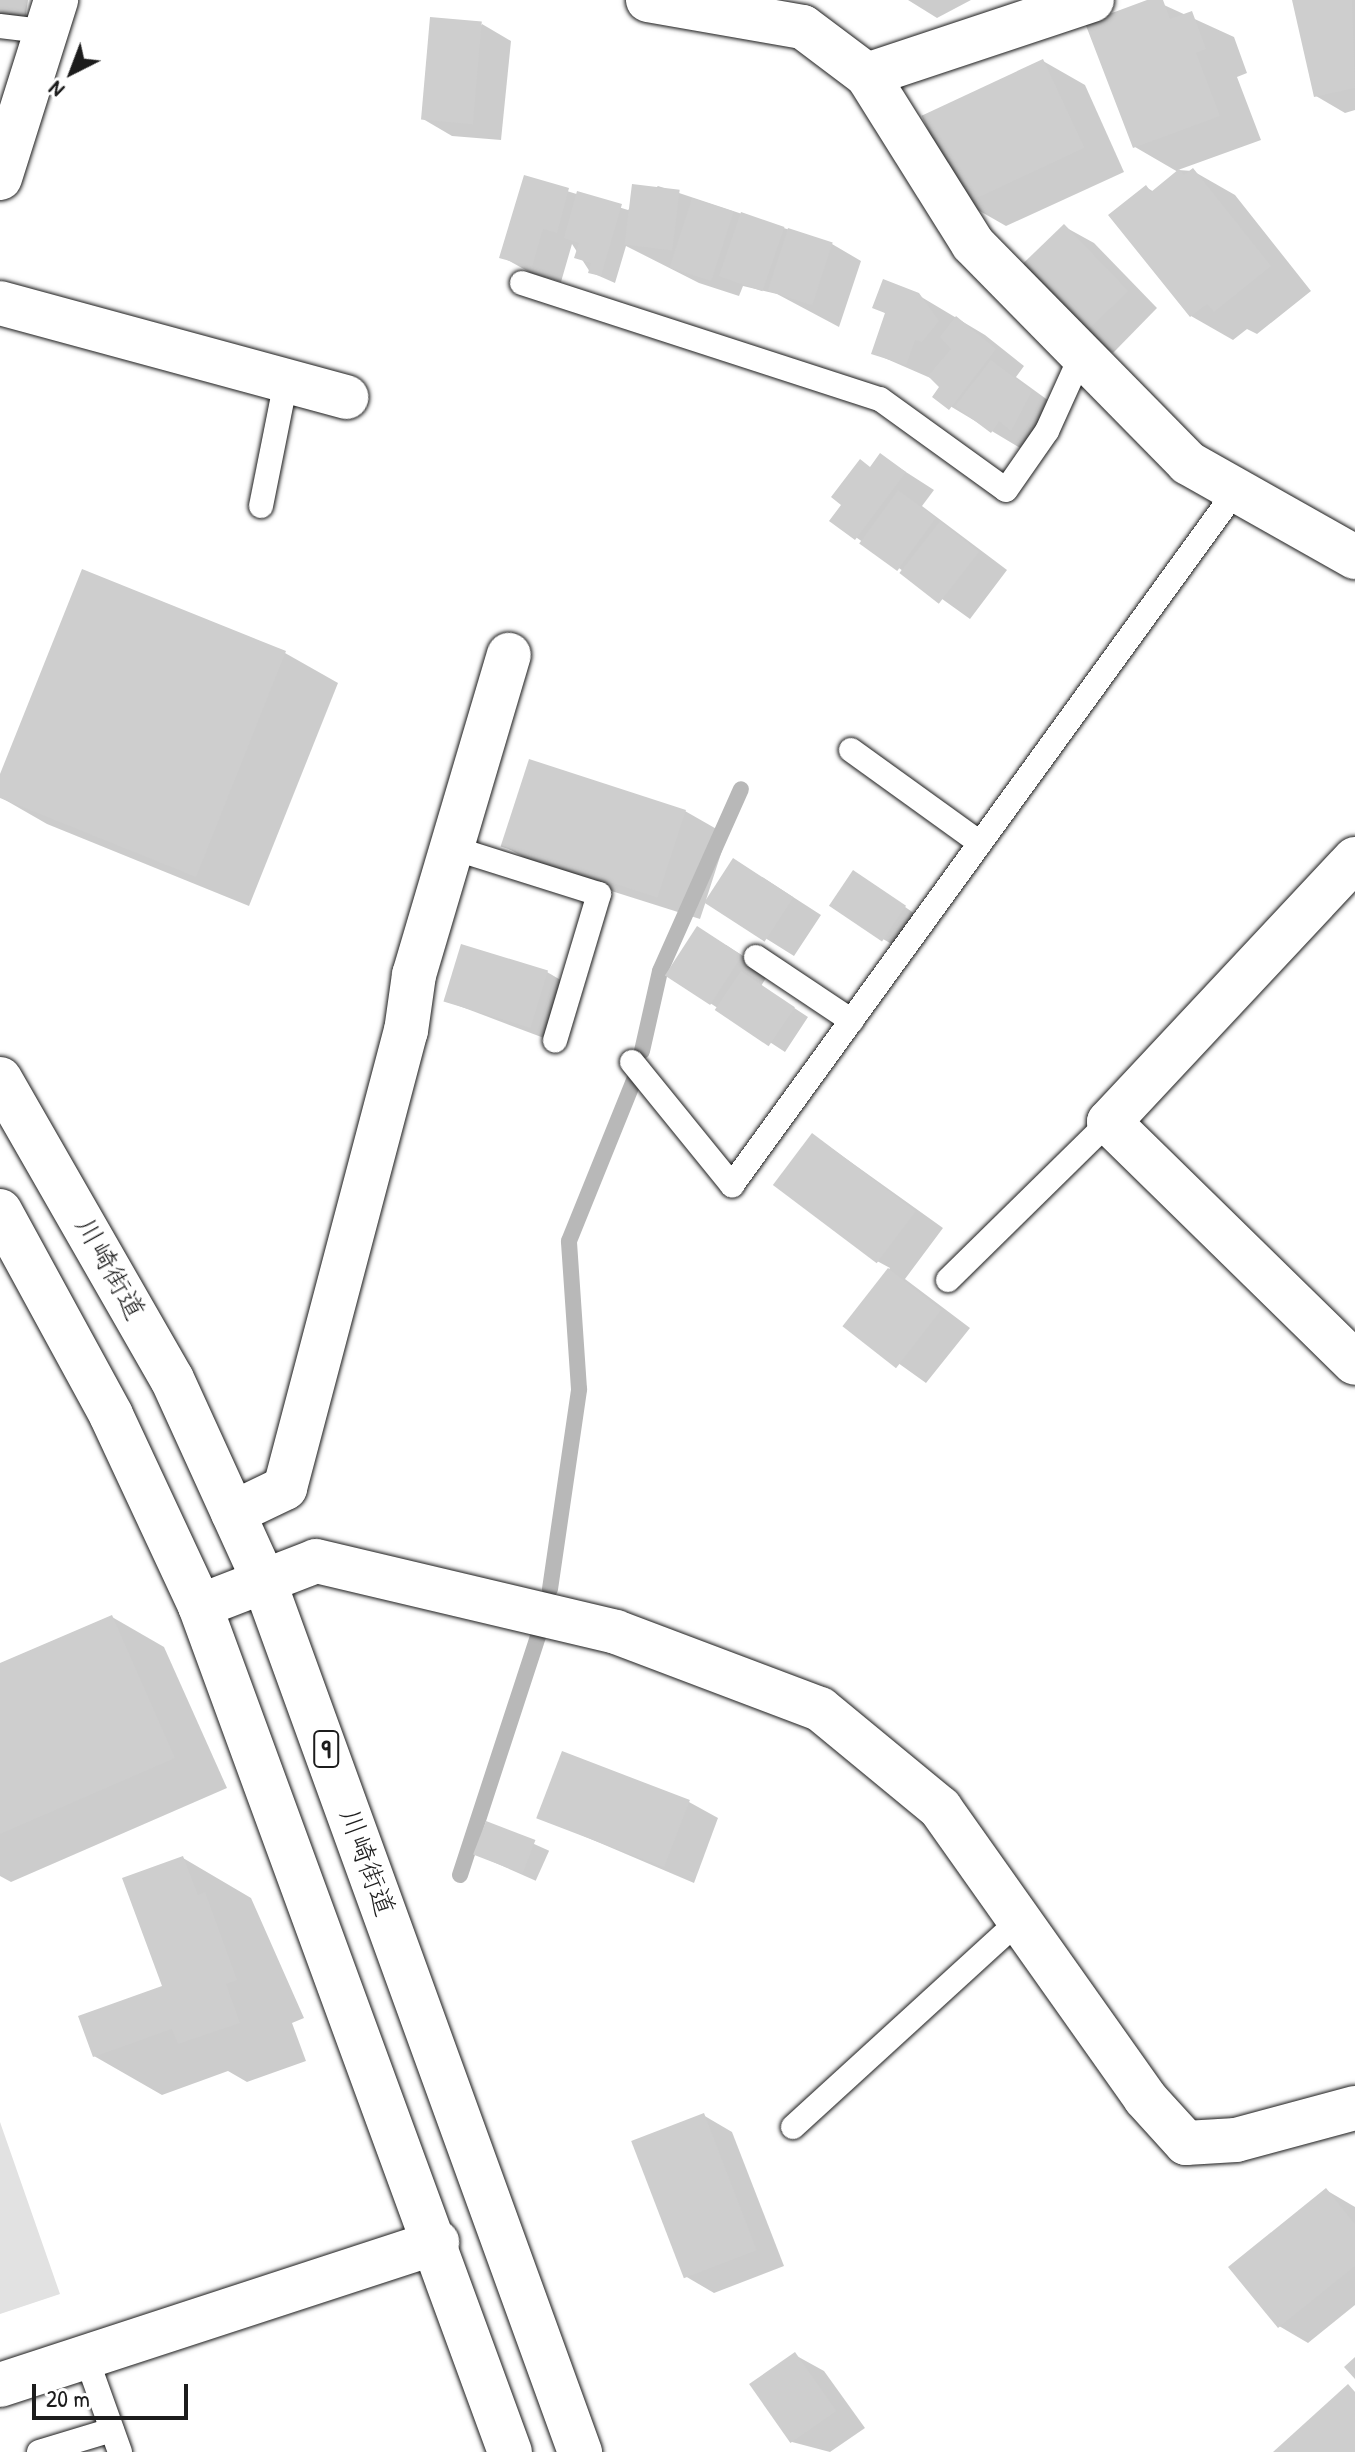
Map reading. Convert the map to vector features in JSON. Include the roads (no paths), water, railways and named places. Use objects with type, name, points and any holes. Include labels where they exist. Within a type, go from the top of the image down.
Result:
[{"type":"street","points":[[648,0],[803,27],[867,75],[973,244],[1188,463],[1355,557]]},
{"type":"street","points":[[867,75],[1092,0]]},
{"type":"street","points":[[0,178],[33,19]]},
{"type":"street","points":[[0,303],[346,397]]},
{"type":"street","points":[[233,1513],[285,1488],[453,848],[509,655]]},
{"type":"street","points":[[1355,859],[1109,1122],[1355,1363]]},
{"type":"street","name":"川崎街道","points":[[0,1079],[172,1379],[264,1581],[580,2452]]},
{"type":"street","points":[[0,1211],[104,1401],[200,1606],[437,2242],[510,2452]]},
{"type":"street","points":[[200,1606],[316,1561],[534,1608],[820,1709],[940,1808],[1145,2098],[1186,2143],[1236,2140],[1355,2108]]},
{"type":"street","points":[[0,2385],[437,2242]]},
{"type":"lane","points":[[522,283],[880,399],[1006,490],[1047,431],[1081,356]]},
{"type":"lane","points":[[261,506],[286,381]]},
{"type":"lane","points":[[632,1062],[732,1185],[1235,492]]},
{"type":"lane","points":[[851,750],[980,843]]},
{"type":"lane","points":[[453,848],[599,894],[555,1041]]},
{"type":"lane","points":[[756,957],[852,1021]]},
{"type":"lane","points":[[948,1280],[1109,1122]]},
{"type":"lane","points":[[793,2127],[1020,1920]]},
{"type":"lane","points":[[39,2452],[116,2441],[86,2357]]},
{"type":"waterway","points":[[642,1051],[660,971],[741,789]]},
{"type":"waterway","points":[[550,1589],[579,1389],[569,1241],[634,1080]]},
{"type":"waterway","points":[[460,1875],[541,1627]]}]
